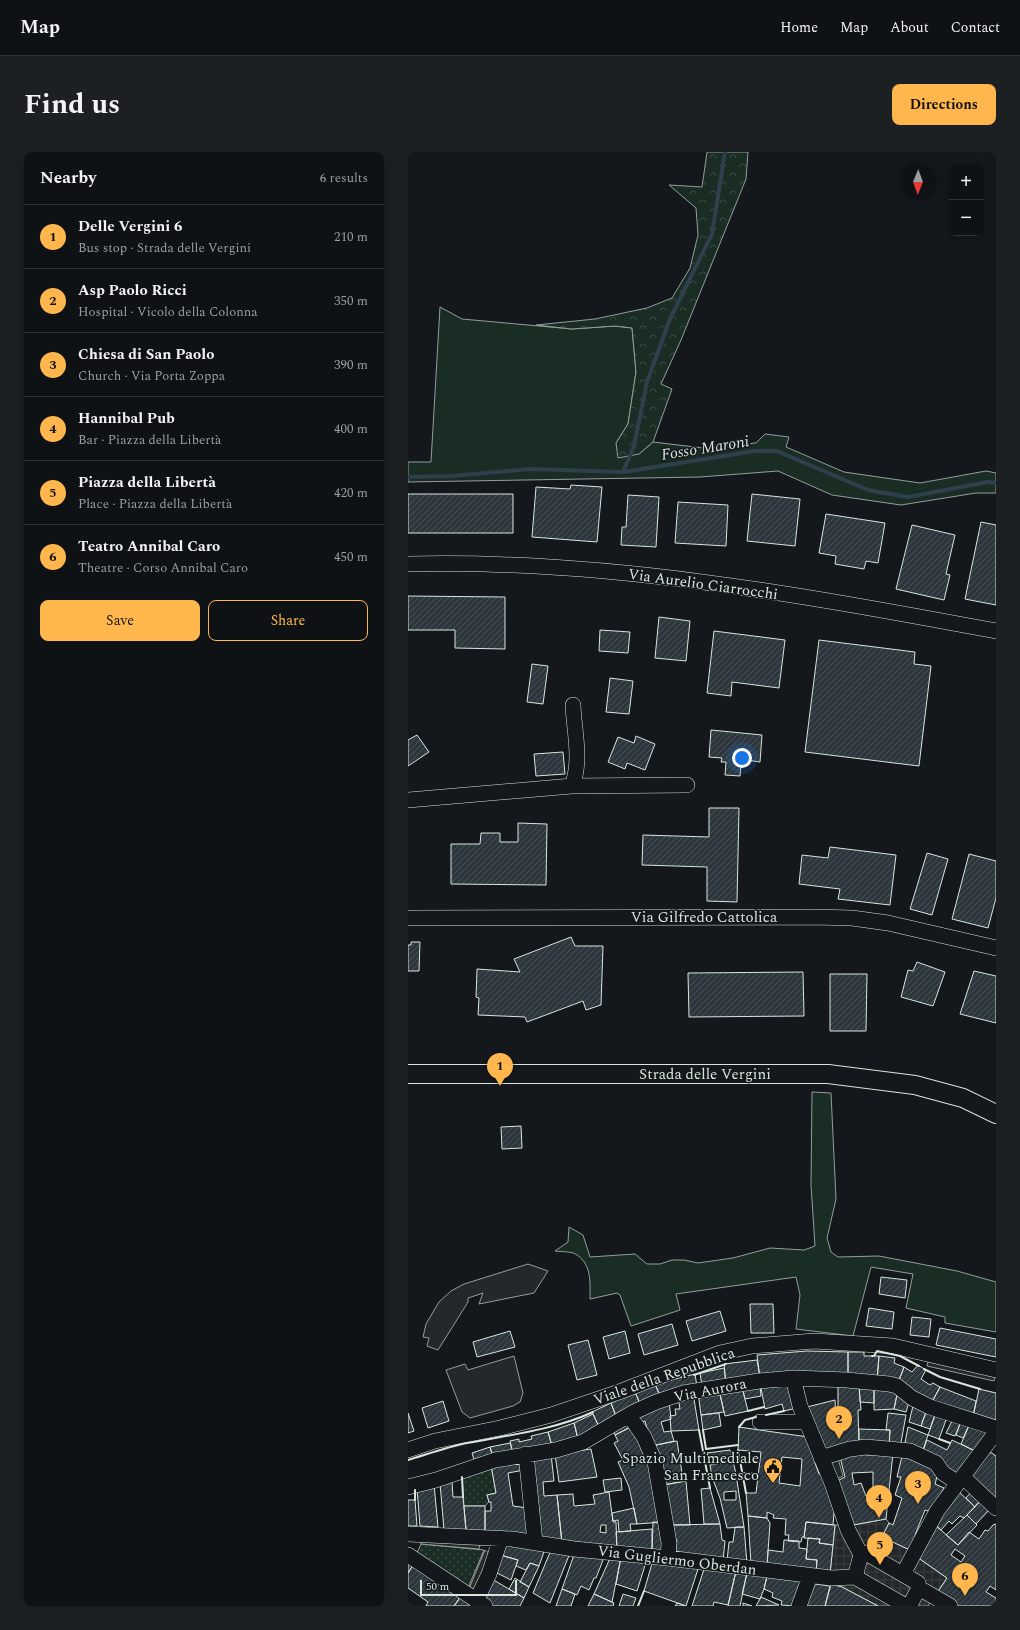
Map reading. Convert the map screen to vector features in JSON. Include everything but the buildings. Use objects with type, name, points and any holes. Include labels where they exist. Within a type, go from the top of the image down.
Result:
[{"type":"main road","name":"Strada delle Vergini","points":[[408,1074],[828,1074],[915,1085],[963,1098],[996,1114]]},
{"type":"street","name":"Via Aurelio Ciarrocchi","points":[[408,564],[523,565],[597,570],[696,581],[871,608],[996,631]]},
{"type":"street","points":[[572,786],[576,778],[577,756],[573,704]]},
{"type":"street","points":[[408,800],[572,786],[687,785]]},
{"type":"street","name":"Via Gilfredo Cattolica","points":[[408,918],[815,916],[852,918],[888,923],[996,948]]},
{"type":"street","name":"Viale della Repubblica","points":[[408,1450],[435,1441],[500,1428],[551,1415],[619,1392],[720,1353],[752,1346],[814,1341],[893,1346],[996,1370]]},
{"type":"street","points":[[793,1378],[800,1406],[806,1422],[832,1483],[848,1530],[861,1555],[854,1577],[895,1603],[904,1605],[911,1603],[919,1588]]},
{"type":"street","name":"Via Aurora","points":[[408,1487],[436,1480],[495,1460],[556,1450],[583,1442],[629,1415],[656,1402],[695,1390],[793,1378],[847,1380],[889,1384],[897,1386],[912,1398],[930,1407],[996,1428]]},
{"type":"street","points":[[629,1415],[644,1437],[655,1462],[669,1543],[668,1558]]},
{"type":"street","points":[[760,1422],[806,1422]]},
{"type":"street","points":[[903,1574],[937,1511],[960,1480],[991,1449],[996,1432]]},
{"type":"street","points":[[821,1458],[850,1449],[866,1447],[910,1451],[936,1463],[943,1473],[960,1480],[996,1508]]},
{"type":"street","points":[[526,1454],[536,1542]]},
{"type":"street","name":"Via Gugliermo Oberdan","points":[[408,1534],[501,1538],[536,1542],[574,1549],[668,1558],[810,1576],[831,1578],[854,1577]]},
{"type":"street","points":[[408,1555],[480,1604],[501,1538]]},
{"type":"street","points":[[861,1555],[866,1553],[903,1574],[918,1583],[919,1588],[950,1606]]},
{"type":"street","points":[[799,1606],[810,1576]]},
{"type":"green space","points":[[707,152],[748,152],[746,179],[681,340],[661,384],[672,389],[653,442],[639,454],[618,458],[616,443],[628,424],[636,372],[632,328],[615,326],[572,329],[536,325],[595,319],[647,308],[672,298],[690,268],[698,235],[696,208],[669,185],[702,187]]},
{"type":"green space","points":[[440,307],[462,319],[572,329],[615,326],[632,328],[636,372],[628,424],[616,443],[639,454],[653,442],[703,448],[756,443],[765,434],[789,437],[786,447],[844,472],[920,483],[986,471],[996,473],[996,493],[976,493],[901,505],[832,495],[778,471],[700,477],[408,482],[408,462],[431,462]]},
{"type":"green space","points":[[812,1092],[831,1093],[836,1199],[827,1238],[831,1252],[838,1257],[879,1256],[957,1271],[996,1282],[996,1332],[945,1323],[945,1317],[906,1308],[913,1274],[871,1267],[853,1336],[796,1329],[800,1295],[796,1277],[676,1294],[680,1310],[631,1326],[620,1295],[617,1293],[590,1299],[588,1269],[582,1259],[569,1252],[555,1251],[568,1242],[569,1227],[583,1235],[590,1257],[635,1254],[647,1264],[660,1264],[672,1260],[684,1260],[698,1263],[733,1258],[770,1248],[804,1250],[815,1246],[811,1185]]},
{"type":"green space","points":[[491,1465],[496,1493],[487,1495],[489,1502],[485,1506],[464,1506],[462,1475]]},
{"type":"green space","points":[[421,1544],[484,1550],[468,1588],[417,1553]]},
{"type":"shaded area","points":[[528,1264],[548,1271],[534,1293],[479,1304],[483,1293],[468,1298],[468,1302],[438,1350],[427,1346],[429,1338],[423,1337],[426,1324],[439,1302],[451,1291],[464,1284]]},
{"type":"shaded area","points":[[930,1354],[996,1374],[994,1381],[927,1366]]},
{"type":"shaded area","points":[[514,1356],[523,1393],[520,1402],[513,1406],[470,1418],[462,1412],[446,1370],[465,1364],[468,1370]]},
{"type":"shaded area","points":[[837,1455],[843,1476],[834,1480],[824,1459]]},
{"type":"shaded area","points":[[886,1519],[889,1523],[882,1537],[912,1551],[917,1557],[947,1578],[928,1606],[878,1606],[842,1587],[831,1584],[830,1574],[835,1525],[853,1525]]},
{"type":"shaded area","points":[[421,1540],[480,1545],[479,1549],[421,1544]]},
{"type":"shaded area","points":[[485,1550],[490,1554],[475,1591],[469,1589]]},
{"type":"waterway","points":[[623,472],[634,446],[647,382],[670,319],[712,234],[725,152]]},
{"type":"waterway","name":"Fosso Maroni","points":[[408,477],[452,476],[531,469],[623,472],[755,451],[777,451],[868,490],[908,497],[988,482],[996,483]]},
{"type":"wall","points":[[872,1356],[874,1356],[877,1351],[900,1356],[919,1366]]},
{"type":"wall","points":[[694,1375],[726,1364]]},
{"type":"wall","points":[[924,1369],[940,1377],[980,1389]]},
{"type":"wall","points":[[748,1411],[764,1407]]},
{"type":"wall","points":[[766,1415],[784,1411]]},
{"type":"wall","points":[[408,1460],[460,1445],[547,1428],[593,1412]]},
{"type":"wall","points":[[739,1427],[745,1420],[756,1417]]},
{"type":"wall","points":[[699,1430],[710,1488]]},
{"type":"wall","points":[[703,1430],[706,1449],[738,1445]]},
{"type":"wall","points":[[939,1439],[950,1443]]},
{"type":"wall","points":[[738,1450],[746,1493]]},
{"type":"wall","points":[[742,1473],[758,1474]]},
{"type":"wall","points":[[462,1477],[463,1497]]},
{"type":"wall","points":[[415,1490],[415,1500]]},
{"type":"wall","points":[[638,1606],[644,1591]]},
{"type":"place","name":"Delle Vergini 6","points":[[500,1086]]},
{"type":"place","name":"Asp Paolo Ricci","points":[[839,1439]]},
{"type":"place","name":"Spazio Multimediale San Francesco","points":[[773,1484]]},
{"type":"place","name":"Chiesa di San Paolo","points":[[918,1504]]},
{"type":"place","name":"Hannibal Pub","points":[[879,1518]]},
{"type":"place","name":"Piazza della Libertà","points":[[880,1565]]},
{"type":"place","name":"Teatro Annibal Caro","points":[[965,1596]]}]
